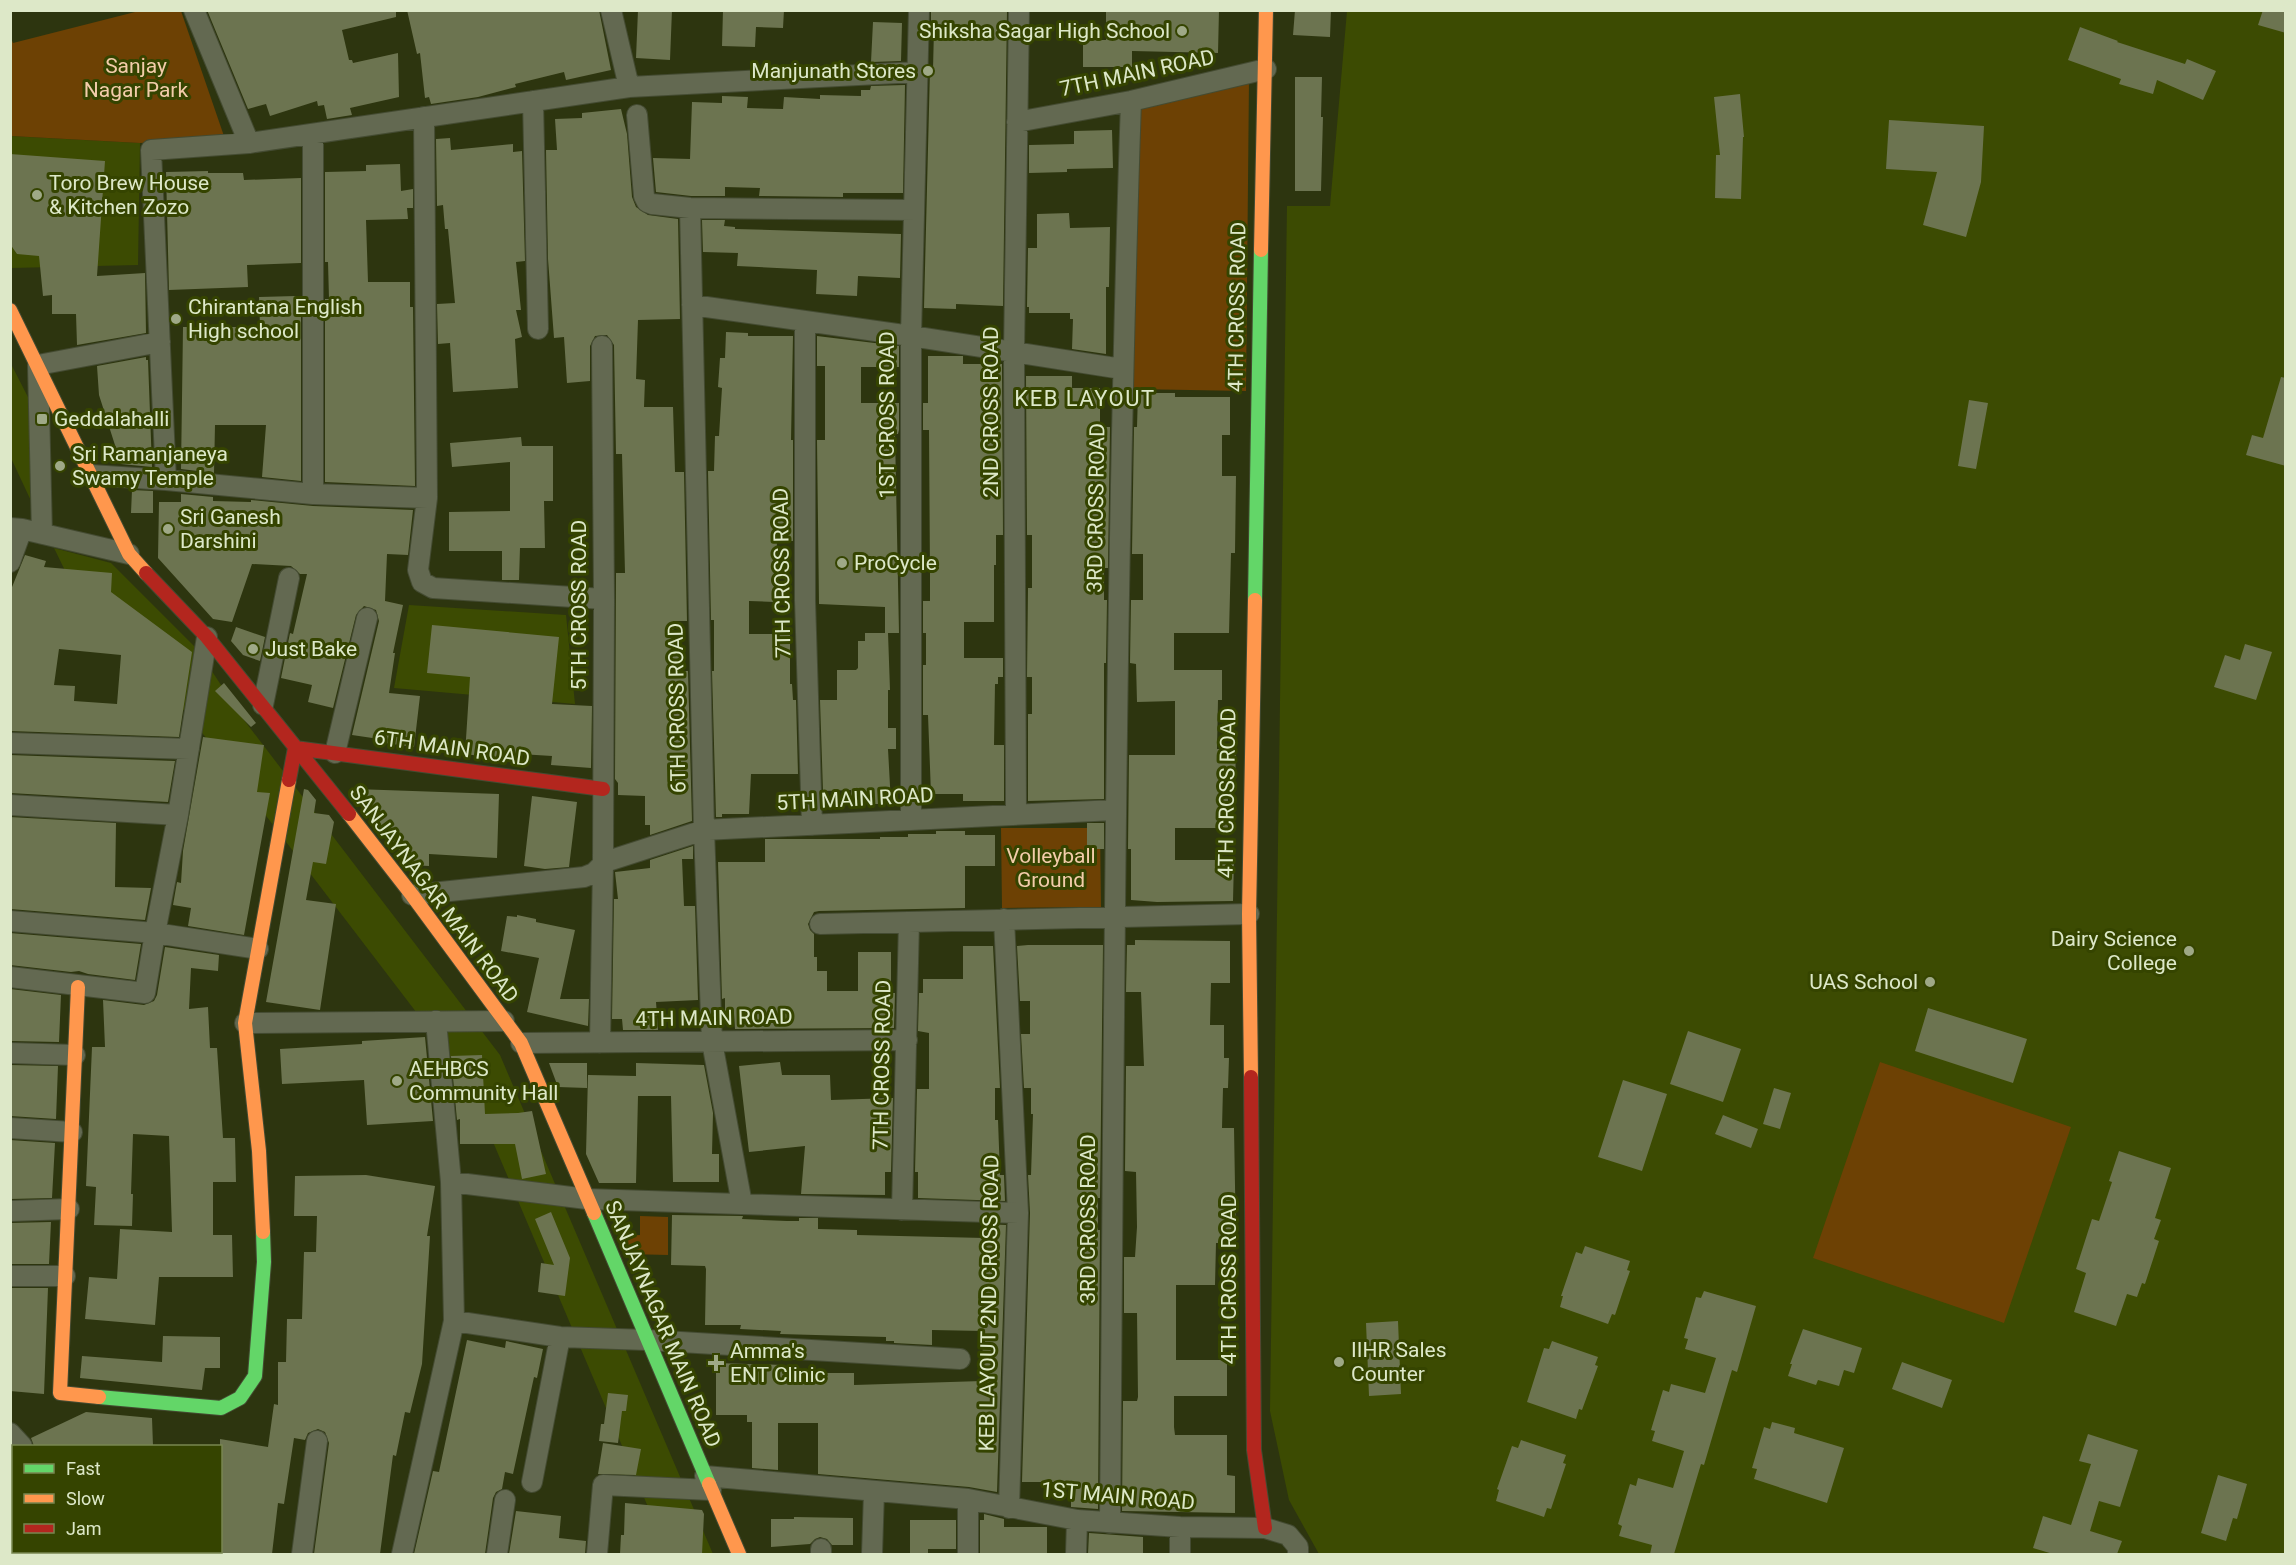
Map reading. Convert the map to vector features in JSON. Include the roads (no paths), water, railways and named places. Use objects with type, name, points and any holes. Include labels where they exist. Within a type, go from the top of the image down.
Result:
[{"type":"street","points":[[194,10],[249,143]]},
{"type":"street","points":[[611,10],[629,87]]},
{"type":"street","name":"1ST CROSS ROAD","points":[[911,820],[911,336],[919,10]]},
{"type":"street","name":"2ND CROSS ROAD","points":[[1016,814],[1014,353],[1019,10]]},
{"type":"street","name":"4TH CROSS ROAD","points":[[1265,1528],[1254,1450],[1249,914],[1266,10]]},
{"type":"street","name":"7TH MAIN ROAD","points":[[1017,122],[1131,101],[1266,69]]},
{"type":"street","points":[[166,480],[151,150],[249,143],[629,87],[918,72]]},
{"type":"street","points":[[533,101],[538,329]]},
{"type":"street","name":"3RD CROSS ROAD","points":[[1110,1522],[1115,810],[1122,369],[1131,101]]},
{"type":"street","points":[[637,115],[646,202],[690,208],[914,210]]},
{"type":"street","points":[[424,117],[428,498],[418,570],[422,582],[433,588],[604,599]]},
{"type":"street","points":[[313,134],[313,494]]},
{"type":"street","name":"6TH CROSS ROAD","points":[[690,208],[704,830],[712,1042],[742,1204]]},
{"type":"street","points":[[692,305],[1122,369]]},
{"type":"street","name":"SANJAYNAGAR MAIN ROAD","points":[[10,310],[129,554],[207,637],[263,705],[412,895],[521,1043],[739,1554]]},
{"type":"street","name":"7TH CROSS ROAD","points":[[805,321],[805,600],[812,825]]},
{"type":"street","points":[[42,534],[38,366],[160,342]]},
{"type":"street","name":"5TH CROSS ROAD","points":[[600,1043],[598,868],[603,789],[604,599],[602,346]]},
{"type":"street","points":[[91,475],[313,494],[428,498]]},
{"type":"street","points":[[10,562],[16,529],[129,554]]},
{"type":"street","points":[[263,705],[289,578]]},
{"type":"street","points":[[334,753],[367,618]]},
{"type":"street","points":[[10,977],[78,987],[145,993],[178,815],[207,637]]},
{"type":"street","points":[[10,743],[189,749]]},
{"type":"street","points":[[78,987],[60,1393],[221,1408],[240,1398],[255,1376],[264,1262],[259,1151],[245,1023],[295,748]]},
{"type":"street","name":"6TH MAIN ROAD","points":[[295,748],[603,789]]},
{"type":"street","points":[[10,806],[178,815]]},
{"type":"street","name":"5TH MAIN ROAD","points":[[412,895],[584,877],[598,868],[704,830],[1115,810]]},
{"type":"street","points":[[820,924],[1249,914]]},
{"type":"street","name":"KEB LAYOUT 2ND CROSS ROAD","points":[[1004,919],[1018,1213],[1009,1508]]},
{"type":"street","points":[[10,921],[155,933],[258,949]]},
{"type":"street","name":"7TH CROSS ROAD","points":[[902,1210],[909,922]]},
{"type":"street","points":[[402,1554],[454,1322],[451,1182],[436,1021]]},
{"type":"street","points":[[245,1023],[504,1021]]},
{"type":"street","name":"4TH MAIN ROAD","points":[[521,1043],[907,1040]]},
{"type":"street","points":[[10,1053],[75,1055]]},
{"type":"street","points":[[10,1128],[72,1132]]},
{"type":"street","points":[[451,1182],[587,1199],[1018,1213]]},
{"type":"street","points":[[10,1211],[69,1209]]},
{"type":"street","points":[[10,1276],[65,1276]]},
{"type":"street","points":[[454,1322],[560,1337],[960,1359]]},
{"type":"street","points":[[532,1482],[560,1337]]},
{"type":"street","points":[[10,1432],[21,1445]]},
{"type":"street","points":[[302,1554],[317,1441]]},
{"type":"street","name":"1ST MAIN ROAD","points":[[597,1554],[603,1485],[708,1483],[968,1498],[1077,1521],[1180,1527],[1265,1528]]},
{"type":"street","points":[[872,1554],[874,1492]]},
{"type":"street","points":[[968,1498],[968,1554]]},
{"type":"street","points":[[497,1554],[505,1500]]},
{"type":"street","points":[[1076,1554],[1077,1521]]},
{"type":"street","points":[[1180,1527],[1180,1554]]},
{"type":"street","points":[[1265,1528],[1288,1535],[1298,1547],[1298,1554]]},
{"type":"place","name":"Shiksha Sagar High School","points":[[1182,31]]},
{"type":"place","name":"Manjunath Stores","points":[[928,71]]},
{"type":"place","name":"Toro Brew House & Kitchen Zozo","points":[[37,195]]},
{"type":"place","name":"Chirantana English High school","points":[[176,319]]},
{"type":"place","name":"Geddalahalli","points":[[42,419]]},
{"type":"place","name":"Sri Ramanjaneya Swamy Temple","points":[[60,466]]},
{"type":"place","name":"Sri Ganesh Darshini","points":[[168,529]]},
{"type":"place","name":"ProCycle","points":[[842,563]]},
{"type":"place","name":"Just Bake","points":[[253,649]]},
{"type":"place","name":"Dairy Science College","points":[[2189,951]]},
{"type":"place","name":"UAS School","points":[[1930,982]]},
{"type":"place","name":"AEHBCS Community Hall","points":[[397,1081]]},
{"type":"place","name":"IIHR Sales Counter","points":[[1339,1362]]},
{"type":"place","name":"Amma's ENT Clinic","points":[[716,1363]]},
{"type":"district","name":"KEB LAYOUT","points":[[1085,398]]},
{"type":"park label","name":"Sanjay Nagar Park","points":[[136,78]]},
{"type":"park label","name":"Volleyball Ground","points":[[1051,868]]}]
